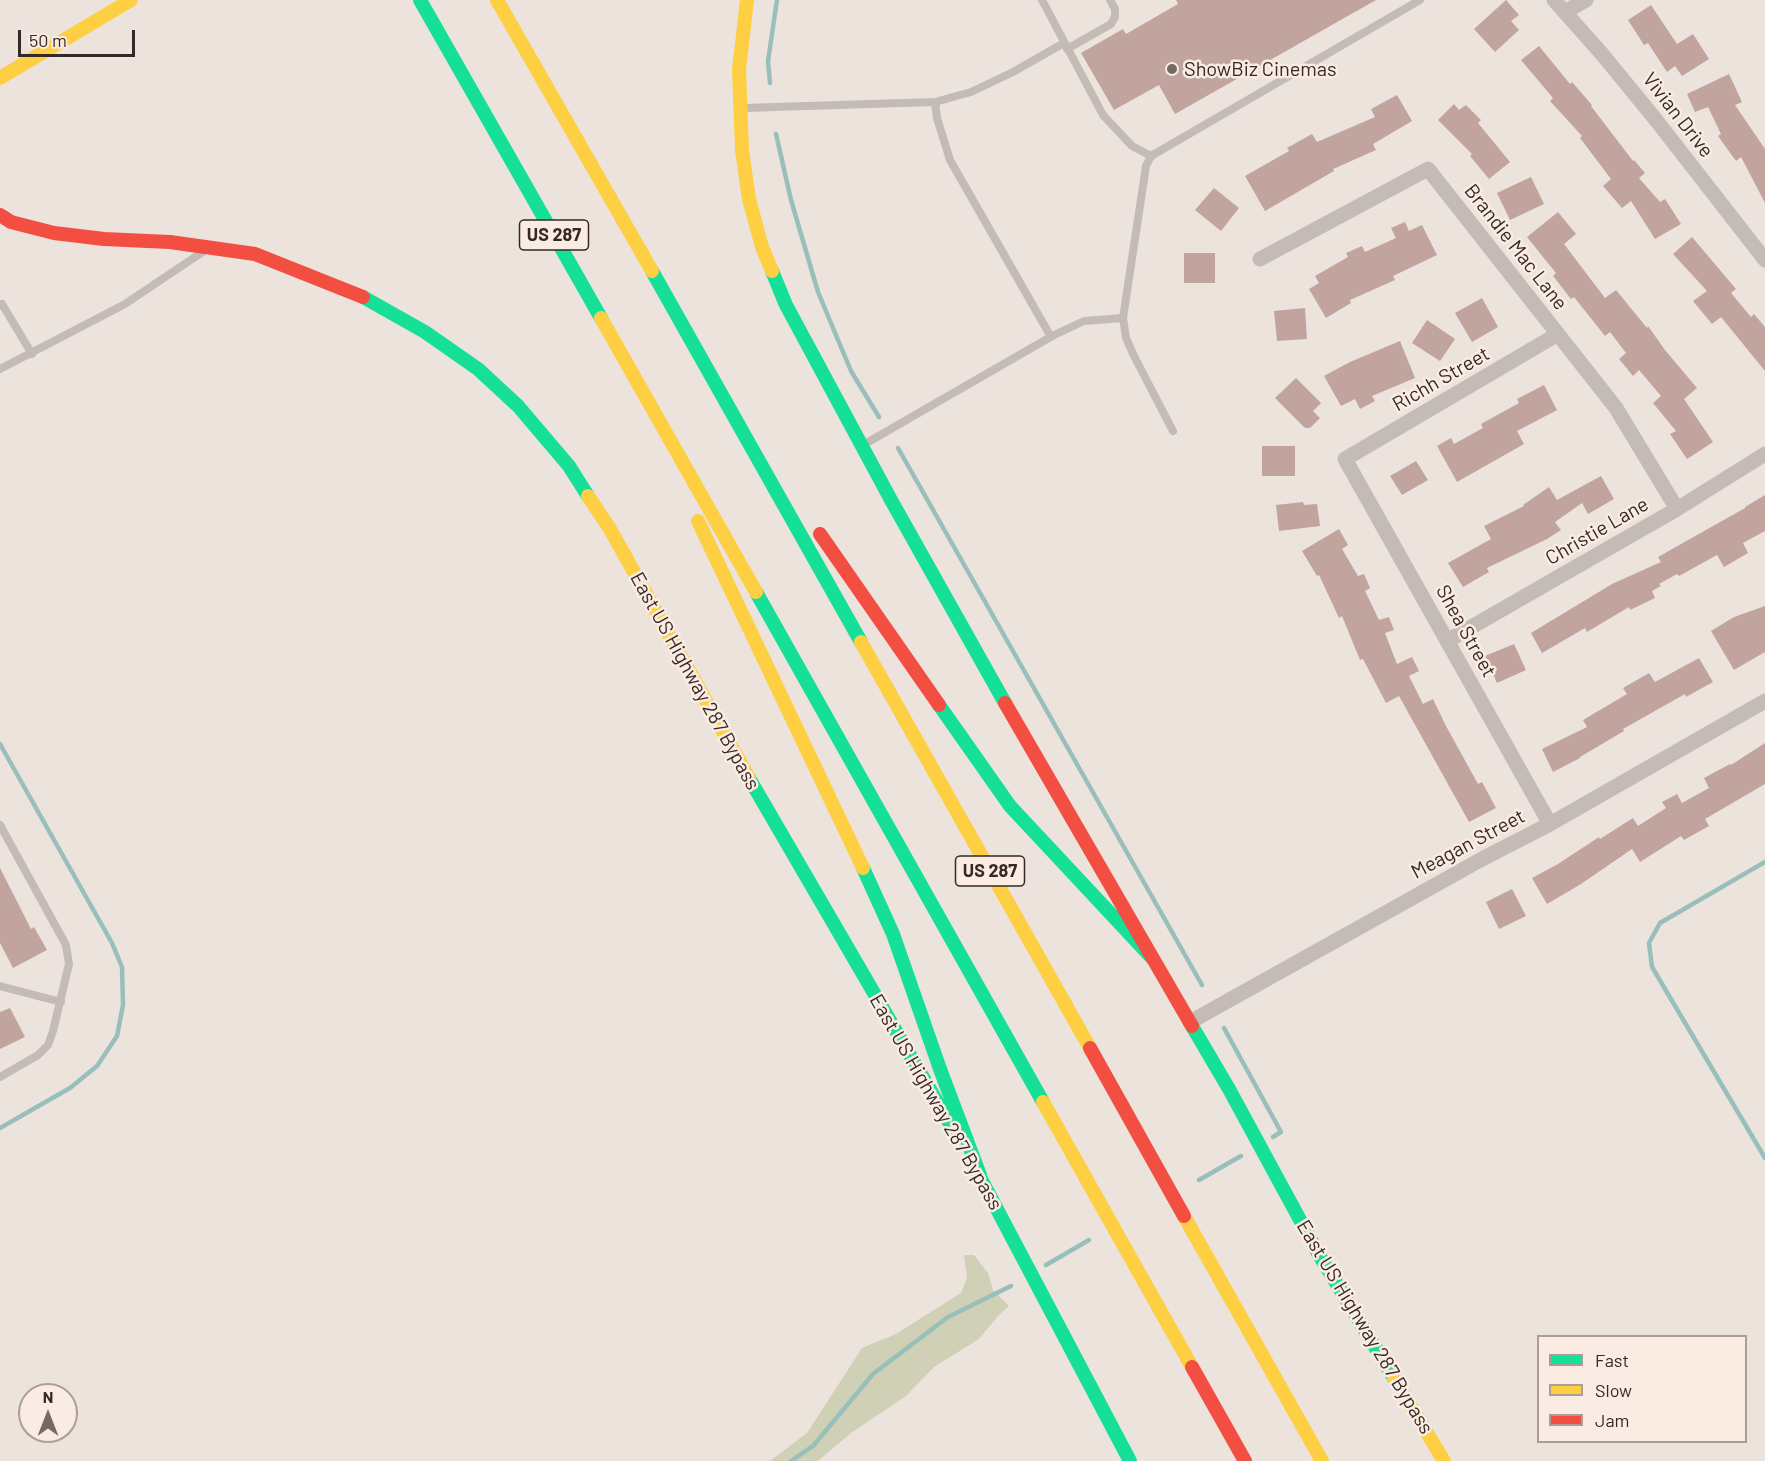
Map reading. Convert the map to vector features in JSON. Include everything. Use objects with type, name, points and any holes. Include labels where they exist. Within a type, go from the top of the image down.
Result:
[{"type":"main road","points":[[0,78],[131,0]]},
{"type":"main road","name":"US 287","points":[[420,0],[1245,1461]]},
{"type":"main road","name":"US 287","points":[[497,0],[747,437],[1322,1461]]},
{"type":"main road","name":"East US Highway 287 Bypass","points":[[747,0],[739,70],[739,108],[749,199],[762,247],[786,305],[1030,748],[1229,1089],[1318,1253],[1444,1461]]},
{"type":"main road","name":"East US Highway 287 Bypass","points":[[0,215],[11,222],[54,233],[211,247],[255,254],[365,298],[425,332],[478,369],[510,399],[569,466],[610,529],[775,824],[980,1175],[1130,1461]]},
{"type":"main road","points":[[657,280],[675,292],[683,303],[753,423]]},
{"type":"main road","points":[[687,470],[692,507],[705,538],[842,822],[893,934],[980,1175]]},
{"type":"main road","points":[[812,522],[1011,806],[1153,958]]},
{"type":"street","name":"Vivian Drive","points":[[1554,0],[1656,120],[1765,260]]},
{"type":"street","points":[[1565,12],[1586,0]]},
{"type":"street","name":"Brandie Mac Lane","points":[[1260,259],[1428,169],[1616,408],[1677,509]]},
{"type":"street","name":"Richh Street","points":[[1345,459],[1558,334]]},
{"type":"street","name":"Christie Lane","points":[[1447,641],[1677,509],[1765,454]]},
{"type":"street","name":"Shea Street","points":[[1345,459],[1550,824]]},
{"type":"street","name":"Meagan Street","points":[[1190,1022],[1482,859],[1550,824],[1765,701]]},
{"type":"lane","points":[[739,108],[935,102],[971,92],[1111,24],[1115,9],[1110,0]]},
{"type":"lane","points":[[1400,0],[1405,9]]},
{"type":"lane","points":[[1173,431],[1126,338],[1123,318],[1146,166],[1152,156],[1419,0]]},
{"type":"lane","points":[[1045,1],[1103,115],[1132,146],[1152,156]]},
{"type":"lane","points":[[935,102],[937,118],[950,160],[1051,337]]},
{"type":"lane","points":[[0,369],[125,304],[211,247]]},
{"type":"lane","points":[[0,305],[2,304],[32,354]]},
{"type":"lane","points":[[862,446],[1051,337],[1084,321],[1123,318]]},
{"type":"lane","points":[[0,825],[66,945],[69,964],[48,1045],[38,1055],[0,1077]]},
{"type":"lane","points":[[0,986],[61,1002]]},
{"type":"green space","points":[[964,1255],[974,1255],[988,1273],[993,1290],[1009,1306],[979,1339],[934,1367],[906,1396],[851,1433],[818,1461],[770,1461],[807,1433],[862,1348],[896,1334],[961,1293],[967,1278]]},
{"type":"building","name":"ShowBiz Cinemas","points":[[1176,0],[1376,0],[1175,114],[1159,85],[1114,110],[1081,53],[1123,29],[1126,34],[1178,4]]},
{"type":"building","points":[[1506,0],[1519,15],[1511,21],[1519,30],[1495,52],[1474,29]]},
{"type":"building","points":[[1651,5],[1677,44],[1693,34],[1709,59],[1682,76],[1675,66],[1667,72],[1648,43],[1644,45],[1628,20]]},
{"type":"building","points":[[1539,46],[1570,84],[1572,82],[1592,105],[1633,161],[1645,173],[1639,178],[1660,202],[1665,199],[1681,224],[1655,239],[1631,201],[1622,208],[1603,186],[1611,179],[1580,138],[1582,136],[1550,101],[1553,98],[1521,60]]},
{"type":"building","points":[[1729,74],[1742,102],[1735,105],[1765,149],[1765,203],[1741,157],[1736,161],[1718,136],[1721,134],[1708,107],[1695,112],[1687,94]]},
{"type":"building","points":[[1397,95],[1412,121],[1373,144],[1376,150],[1333,169],[1334,171],[1265,211],[1245,176],[1289,151],[1287,148],[1312,134],[1317,142],[1375,117],[1371,109]]},
{"type":"building","points":[[1454,104],[1459,110],[1466,105],[1481,120],[1478,123],[1510,162],[1489,179],[1470,156],[1472,154],[1438,120]]},
{"type":"building","points":[[1531,177],[1544,204],[1510,220],[1497,193]]},
{"type":"building","points":[[1214,188],[1239,208],[1221,231],[1195,210]]},
{"type":"building","points":[[1558,212],[1576,234],[1564,244],[1605,298],[1616,290],[1697,388],[1684,399],[1713,442],[1687,459],[1670,434],[1676,431],[1653,403],[1661,396],[1639,370],[1633,376],[1619,359],[1626,353],[1610,332],[1605,336],[1574,297],[1571,299],[1553,276],[1556,273],[1527,237]]},
{"type":"building","points":[[1405,222],[1409,231],[1422,225],[1437,255],[1393,276],[1395,280],[1350,300],[1351,303],[1326,318],[1309,289],[1319,283],[1315,276],[1348,257],[1346,253],[1362,246],[1365,252],[1396,238],[1391,228]]},
{"type":"building","points":[[1692,237],[1736,289],[1731,293],[1751,317],[1754,314],[1765,327],[1765,371],[1721,317],[1712,324],[1693,301],[1707,291],[1673,254]]},
{"type":"building","points":[[1184,253],[1215,253],[1215,283],[1184,283]]},
{"type":"building","points":[[1482,298],[1498,327],[1472,342],[1455,313]]},
{"type":"building","points":[[1305,308],[1307,339],[1277,341],[1274,311]]},
{"type":"building","points":[[1427,320],[1455,339],[1440,361],[1412,343]]},
{"type":"building","points":[[1400,341],[1415,378],[1372,396],[1375,401],[1360,409],[1355,399],[1341,406],[1324,376],[1350,362]]},
{"type":"building","points":[[1296,378],[1321,403],[1313,411],[1320,418],[1310,428],[1305,428],[1275,398]]},
{"type":"building","points":[[1544,385],[1557,410],[1517,431],[1524,444],[1457,482],[1437,446],[1451,438],[1454,444],[1483,428],[1481,424],[1519,403],[1517,399]]},
{"type":"building","points":[[1262,446],[1295,446],[1295,476],[1262,476]]},
{"type":"building","points":[[1416,461],[1428,480],[1402,495],[1390,476]]},
{"type":"building","points":[[1601,476],[1614,499],[1588,514],[1582,503],[1555,522],[1561,530],[1487,568],[1489,572],[1463,587],[1448,563],[1491,539],[1484,526],[1524,506],[1549,487],[1557,500]]},
{"type":"building","points":[[1765,495],[1765,531],[1743,543],[1748,553],[1724,567],[1717,555],[1679,576],[1677,574],[1659,584],[1661,586],[1652,591],[1655,598],[1630,610],[1629,607],[1587,632],[1585,628],[1542,653],[1531,633],[1612,584],[1661,562],[1658,557]]},
{"type":"building","points":[[1303,502],[1304,505],[1317,504],[1320,526],[1279,531],[1276,505]]},
{"type":"building","points":[[1339,529],[1348,545],[1342,549],[1358,576],[1364,574],[1370,588],[1365,591],[1379,620],[1389,617],[1394,630],[1385,633],[1397,664],[1412,657],[1419,671],[1409,676],[1423,704],[1433,699],[1478,784],[1482,782],[1496,808],[1469,822],[1399,696],[1386,703],[1363,659],[1360,660],[1342,616],[1339,618],[1319,575],[1317,576],[1302,551]]},
{"type":"building","points":[[1765,606],[1765,652],[1734,670],[1711,631],[1734,617]]},
{"type":"building","points":[[1514,644],[1526,670],[1497,683],[1485,656]]},
{"type":"building","points":[[1699,658],[1713,682],[1686,697],[1685,694],[1553,772],[1542,749],[1587,727],[1583,720],[1627,694],[1623,688],[1649,673],[1655,682]]},
{"type":"building","points":[[1765,743],[1765,784],[1705,819],[1709,826],[1684,840],[1681,836],[1640,862],[1632,849],[1547,904],[1532,878],[1633,818],[1638,826],[1666,808],[1662,802],[1677,794],[1682,803],[1709,788],[1704,778],[1731,765]]},
{"type":"building","points":[[0,868],[31,929],[34,927],[47,950],[13,968],[0,943]]},
{"type":"building","points":[[1512,889],[1526,916],[1499,929],[1486,902]]},
{"type":"building","points":[[10,1008],[25,1037],[0,1049],[0,1012]]},
{"type":"waterway","points":[[770,83],[768,61],[777,0]]},
{"type":"waterway","points":[[776,134],[791,200],[818,292],[851,371],[879,417]]},
{"type":"waterway","points":[[898,448],[1202,985]]},
{"type":"waterway","points":[[0,744],[112,943],[122,967],[123,1005],[117,1036],[97,1066],[70,1088],[0,1128]]},
{"type":"waterway","points":[[1765,862],[1660,923],[1649,943],[1652,967],[1765,1158]]},
{"type":"waterway","points":[[1224,1028],[1281,1132],[1273,1137]]},
{"type":"waterway","points":[[1199,1180],[1241,1156]]},
{"type":"waterway","points":[[1046,1265],[1089,1240]]},
{"type":"waterway","points":[[791,1461],[813,1446],[873,1374],[948,1317],[1011,1286]]},
{"type":"traffic: fast","points":[[420,0],[601,318]]},
{"type":"traffic: fast","points":[[652,271],[861,642]]},
{"type":"traffic: fast","points":[[772,271],[786,305],[891,500],[1005,703]]},
{"type":"traffic: fast","points":[[363,297],[425,332],[478,369],[518,406],[569,466],[588,496]]},
{"type":"traffic: fast","points":[[756,592],[1043,1102]]},
{"type":"traffic: fast","points":[[939,705],[1010,806],[1153,959]]},
{"type":"traffic: fast","points":[[749,778],[953,1129]]},
{"type":"traffic: fast","points":[[863,868],[893,934],[980,1175]]},
{"type":"traffic: fast","points":[[1192,1026],[1318,1253],[1394,1378]]},
{"type":"traffic: fast","points":[[971,1160],[1130,1461]]},
{"type":"traffic: slow","points":[[0,78],[131,0]]},
{"type":"traffic: slow","points":[[497,0],[652,271]]},
{"type":"traffic: slow","points":[[747,0],[739,70],[742,150],[749,199],[762,247],[772,271]]},
{"type":"traffic: slow","points":[[601,318],[756,592]]},
{"type":"traffic: slow","points":[[588,496],[610,529],[749,778]]},
{"type":"traffic: slow","points":[[698,521],[863,868]]},
{"type":"traffic: slow","points":[[861,642],[1090,1048]]},
{"type":"traffic: slow","points":[[1043,1102],[1192,1367]]},
{"type":"traffic: slow","points":[[1184,1216],[1322,1461]]},
{"type":"traffic: slow","points":[[1394,1378],[1444,1461]]},
{"type":"traffic: jam","points":[[0,215],[11,222],[54,233],[104,239],[170,242],[255,254],[363,297]]},
{"type":"traffic: jam","points":[[820,534],[939,705]]},
{"type":"traffic: jam","points":[[1005,703],[1192,1026]]},
{"type":"traffic: jam","points":[[1090,1048],[1184,1216]]},
{"type":"traffic: jam","points":[[1192,1367],[1245,1461]]},
{"type":"place","name":"ShowBiz Cinemas","points":[[1172,69]]}]
